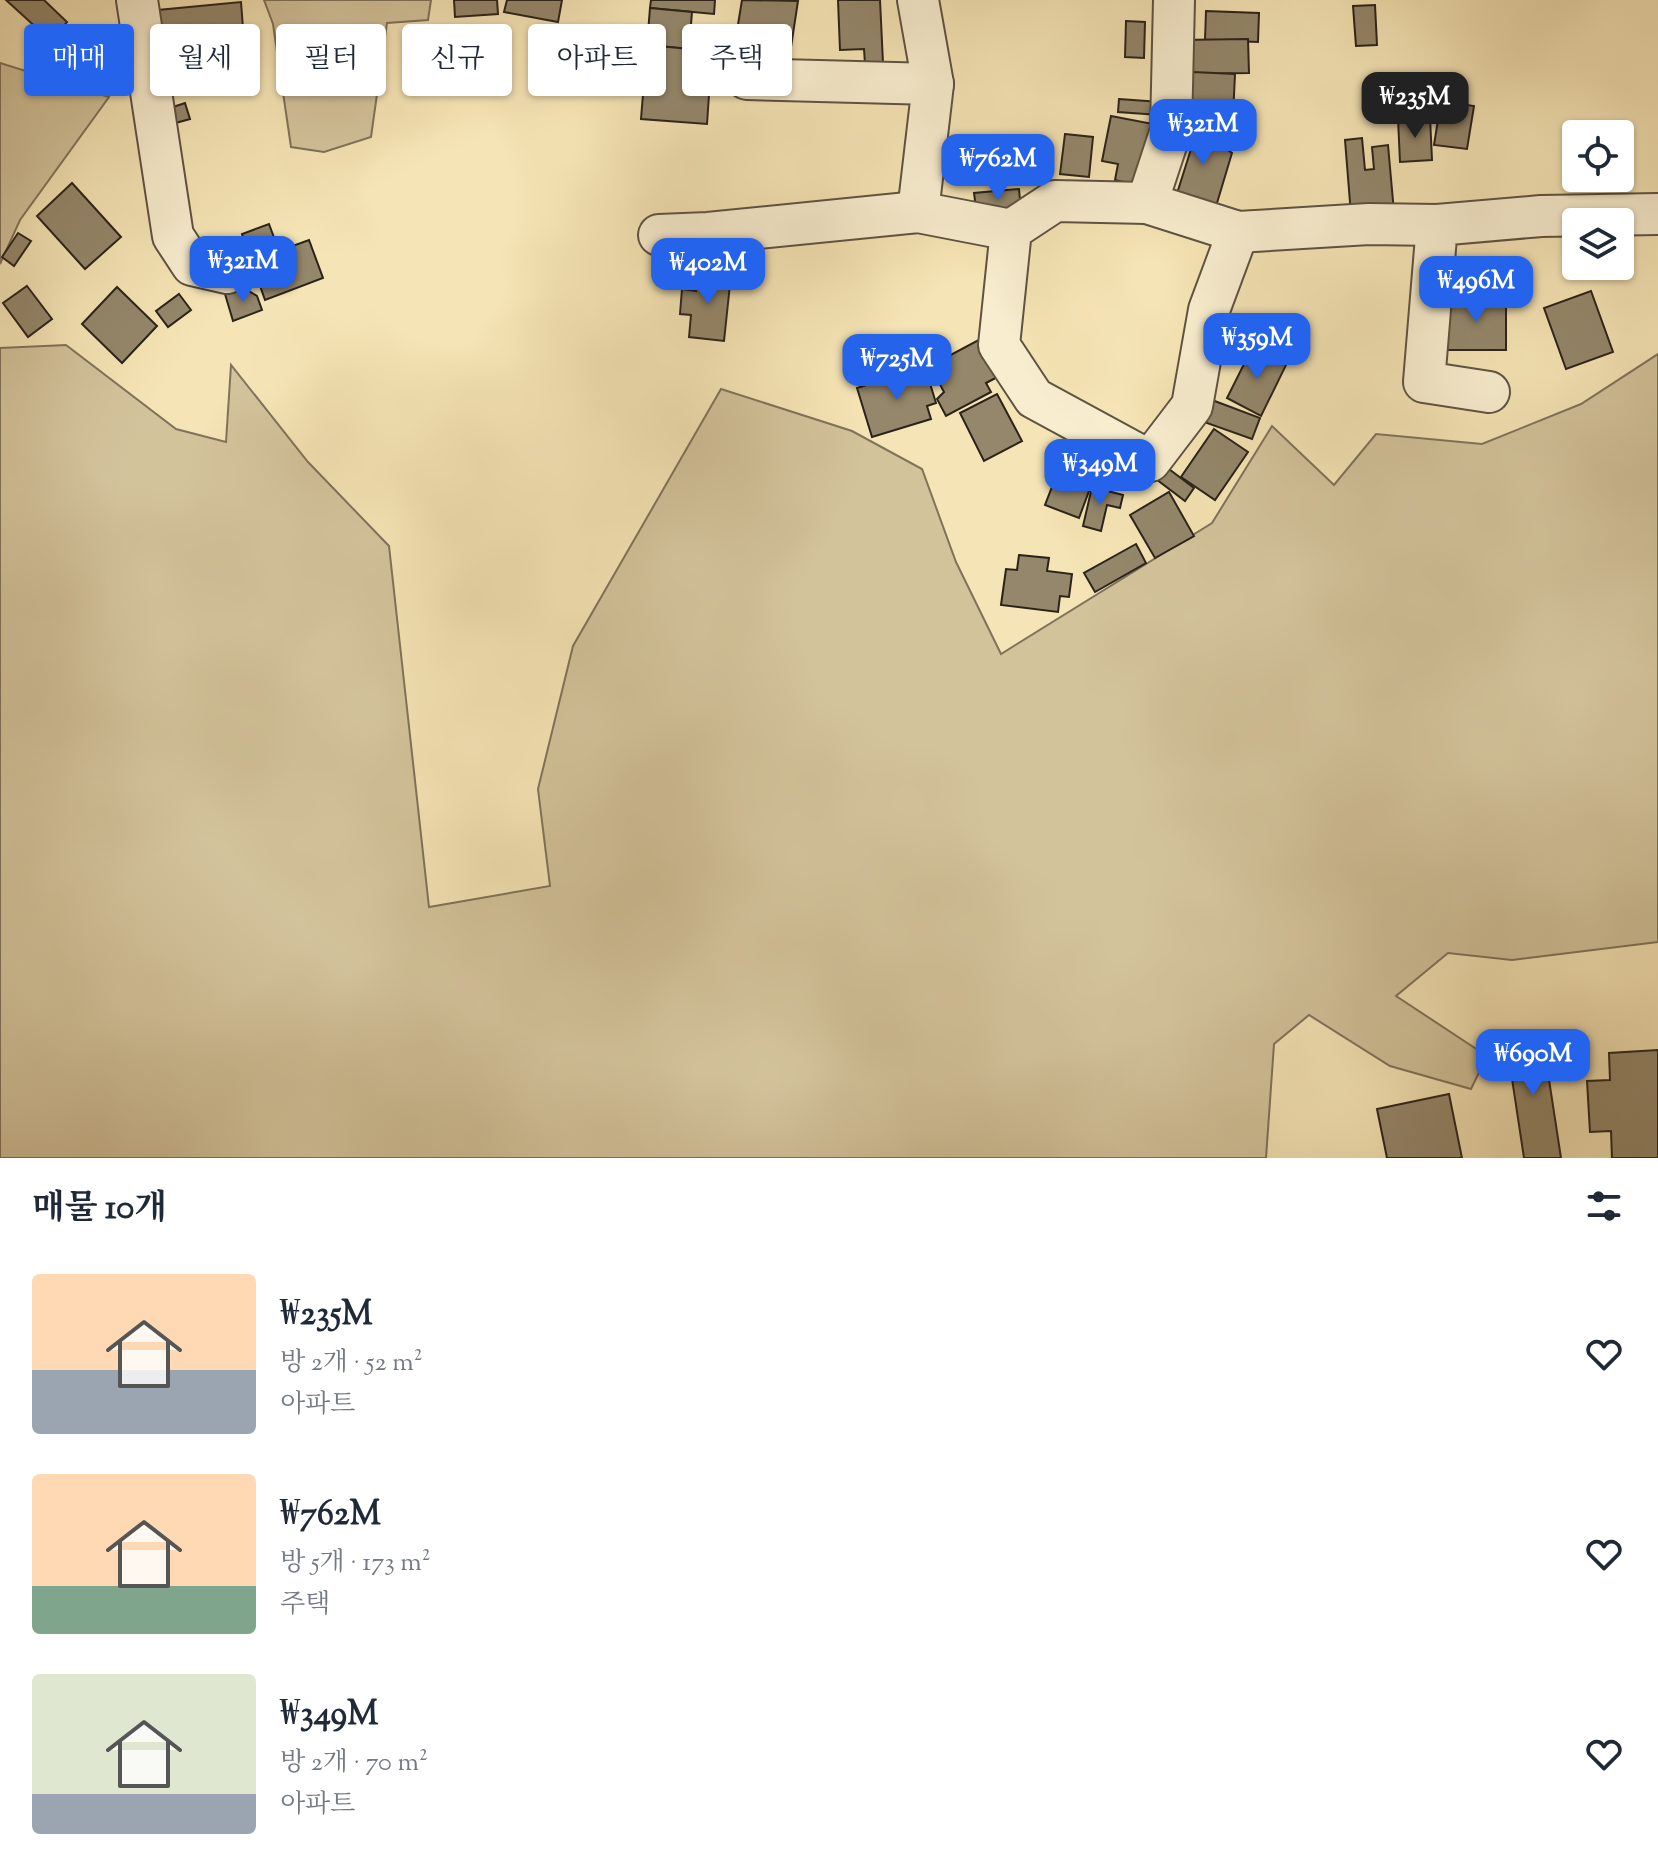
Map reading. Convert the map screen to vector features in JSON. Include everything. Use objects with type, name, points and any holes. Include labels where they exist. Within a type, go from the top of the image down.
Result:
[{"type":"street","points":[[137,0],[173,236],[192,265],[227,273]]},
{"type":"street","points":[[918,0],[933,84],[918,212]]},
{"type":"street","points":[[1147,203],[1171,130],[1174,0]]},
{"type":"street","points":[[792,80],[933,84]]},
{"type":"street","points":[[659,235],[918,212],[1011,230],[1055,201],[1147,203],[1238,232],[1369,224],[1437,225],[1541,216],[1658,214]]},
{"type":"street","points":[[1437,225],[1424,382],[1489,392]]},
{"type":"street","points":[[1011,230],[999,345],[1034,398],[1150,461],[1192,406],[1209,310],[1238,232]]},
{"type":"shaded area","points":[[264,0],[431,0],[428,20],[387,23],[386,30],[386,24],[276,24],[276,44],[273,24]]},
{"type":"shaded area","points":[[0,63],[24,70],[24,96],[109,97],[20,220],[0,264]]},
{"type":"shaded area","points":[[284,96],[377,96],[371,137],[324,152],[291,147]]},
{"type":"shaded area","points":[[66,345],[176,429],[226,442],[231,365],[308,462],[389,546],[429,907],[550,886],[538,789],[573,646],[721,389],[852,431],[922,469],[956,562],[1001,654],[1212,523],[1272,426],[1334,485],[1376,434],[1482,444],[1581,404],[1658,354],[1658,942],[1512,960],[1448,953],[1396,996],[1487,1056],[1471,1089],[1390,1066],[1309,1015],[1274,1044],[1266,1158],[0,1158],[0,348]]},
{"type":"building","points":[[6,0],[44,0],[67,22],[32,24]]},
{"type":"building","points":[[454,0],[497,0],[498,14],[455,17]]},
{"type":"building","points":[[507,0],[562,0],[558,22],[504,12]]},
{"type":"building","points":[[651,0],[715,0],[714,14],[650,8]]},
{"type":"building","points":[[742,0],[798,1],[792,40],[792,24],[738,24]]},
{"type":"building","points":[[838,0],[880,0],[883,63],[865,64],[864,49],[840,50]]},
{"type":"building","points":[[241,2],[243,24],[160,24],[158,10]]},
{"type":"building","points":[[1375,5],[1377,45],[1356,46],[1353,6]]},
{"type":"building","points":[[650,8],[692,12],[691,24],[682,24],[682,48],[666,47],[666,24],[649,24]]},
{"type":"building","points":[[1206,11],[1259,13],[1258,42],[1205,40]]},
{"type":"building","points":[[1126,21],[1145,22],[1144,58],[1125,57]]},
{"type":"building","points":[[1248,39],[1249,73],[1179,74],[1179,40]]},
{"type":"building","points":[[666,47],[682,48],[682,96],[709,96],[707,124],[641,119],[643,96],[666,96]]},
{"type":"building","points":[[1193,72],[1235,74],[1233,117],[1191,115]]},
{"type":"building","points":[[1119,99],[1160,102],[1159,115],[1118,112]]},
{"type":"building","points":[[1441,101],[1474,106],[1467,149],[1434,145]]},
{"type":"building","points":[[185,103],[190,119],[172,124],[167,109]]},
{"type":"building","points":[[1111,116],[1153,124],[1141,186],[1115,180],[1118,164],[1102,161]]},
{"type":"building","points":[[1430,117],[1432,160],[1400,162],[1398,119]]},
{"type":"building","points":[[1184,122],[1228,130],[1225,148],[1232,153],[1214,213],[1174,203],[1192,146],[1179,145]]},
{"type":"building","points":[[1065,134],[1093,137],[1089,177],[1060,174]]},
{"type":"building","points":[[1362,138],[1365,170],[1374,169],[1372,147],[1388,145],[1394,212],[1351,215],[1345,140]]},
{"type":"building","points":[[72,183],[121,237],[85,269],[37,216]]},
{"type":"building","points":[[1019,189],[1021,211],[977,216],[974,193]]},
{"type":"building","points":[[269,224],[279,251],[309,240],[323,278],[265,300],[242,234]]},
{"type":"building","points":[[18,233],[31,241],[14,266],[2,257]]},
{"type":"building","points":[[697,271],[731,275],[724,341],[689,337],[691,315],[680,314],[682,289],[696,291]]},
{"type":"building","points":[[27,286],[52,319],[28,337],[3,303]]},
{"type":"building","points":[[117,287],[157,326],[122,363],[82,324]]},
{"type":"building","points":[[244,288],[257,296],[262,310],[233,321],[225,294]]},
{"type":"building","points":[[1591,291],[1613,352],[1566,369],[1544,308]]},
{"type":"building","points":[[179,294],[191,310],[168,327],[156,311]]},
{"type":"building","points":[[1446,299],[1506,299],[1506,350],[1446,350]]},
{"type":"building","points":[[986,336],[1005,373],[986,383],[991,392],[946,416],[937,399],[944,392],[930,366]]},
{"type":"building","points":[[1253,346],[1287,363],[1261,416],[1227,398]]},
{"type":"building","points":[[925,367],[936,403],[927,406],[931,419],[872,437],[857,388]]},
{"type":"building","points":[[997,394],[1022,441],[984,461],[960,413]]},
{"type":"building","points":[[1212,400],[1260,418],[1252,439],[1204,422]]},
{"type":"building","points":[[1214,429],[1248,452],[1215,500],[1181,477]]},
{"type":"building","points":[[1069,443],[1102,456],[1079,518],[1045,505]]},
{"type":"building","points":[[1161,463],[1194,488],[1185,501],[1152,476]]},
{"type":"building","points":[[1092,487],[1123,495],[1120,508],[1107,505],[1101,531],[1083,526]]},
{"type":"building","points":[[1169,492],[1194,536],[1155,558],[1130,515]]},
{"type":"building","points":[[1136,544],[1146,563],[1095,592],[1084,573]]},
{"type":"building","points":[[1019,555],[1049,558],[1047,571],[1072,574],[1069,597],[1060,596],[1058,612],[1001,605],[1006,569],[1017,570]]},
{"type":"building","points":[[1542,1034],[1561,1158],[1524,1158],[1506,1039]]},
{"type":"building","points":[[1658,1050],[1658,1158],[1612,1158],[1611,1131],[1590,1132],[1587,1081],[1610,1080],[1609,1053]]},
{"type":"building","points":[[1449,1094],[1462,1158],[1387,1158],[1377,1109]]}]
